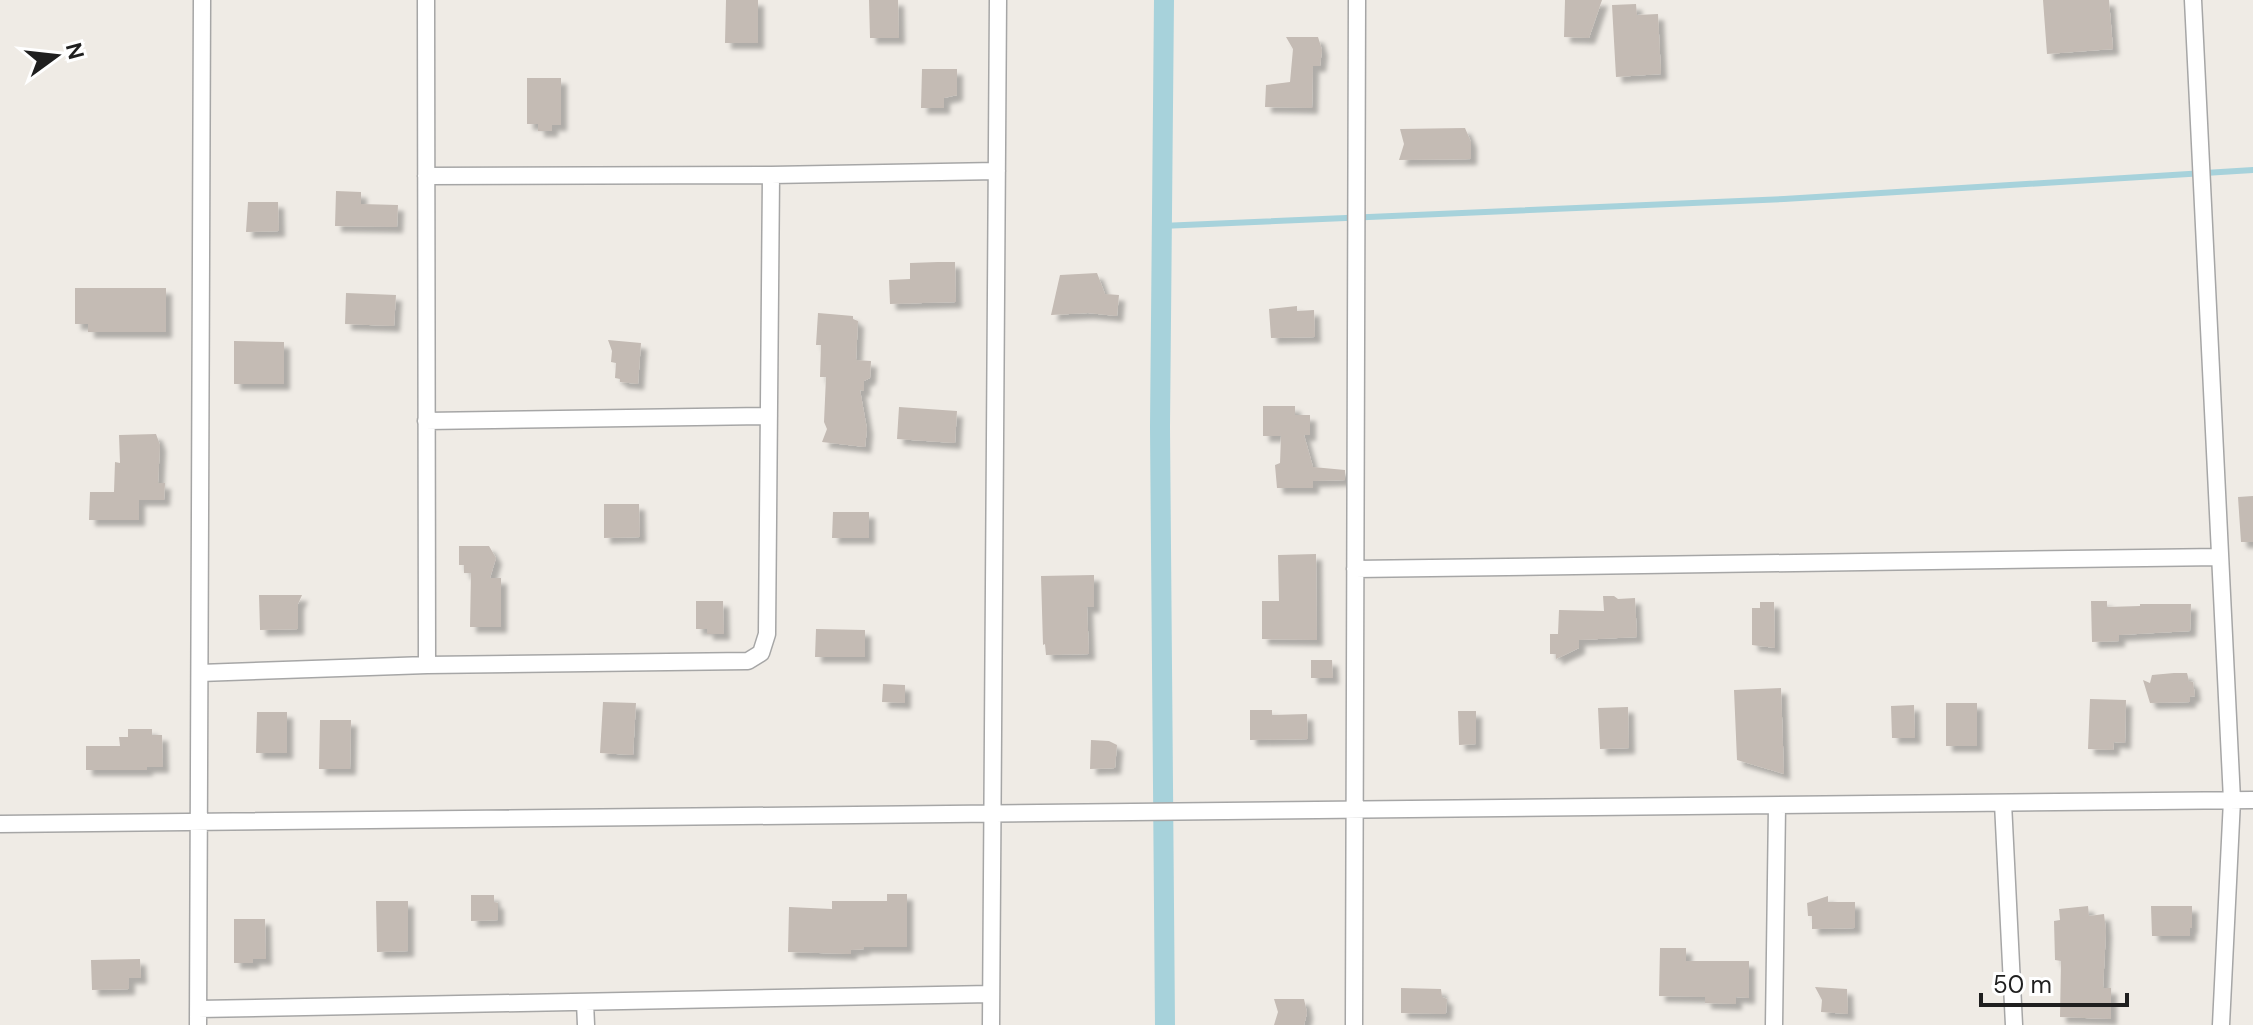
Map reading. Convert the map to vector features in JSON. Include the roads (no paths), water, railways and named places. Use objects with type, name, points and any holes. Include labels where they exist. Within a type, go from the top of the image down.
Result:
[{"type":"street","points":[[202,0],[198,1017],[585,1002],[991,994]]},
{"type":"street","points":[[426,0],[427,665]]},
{"type":"street","points":[[991,1025],[998,0]]},
{"type":"street","points":[[1354,1025],[1357,0]]},
{"type":"street","points":[[2193,0],[2232,800],[2221,1025]]},
{"type":"street","points":[[426,176],[997,171]]},
{"type":"street","points":[[200,673],[427,665],[748,661],[761,653],[767,634],[771,175]]},
{"type":"street","points":[[426,421],[769,416]]},
{"type":"street","points":[[1355,569],[2220,557]]},
{"type":"street","points":[[0,824],[2253,800]]},
{"type":"street","points":[[2003,803],[2014,1025]]},
{"type":"street","points":[[1774,1025],[1777,806]]},
{"type":"street","points":[[585,1002],[586,1025]]},
{"type":"waterway","points":[[1164,0],[1160,427],[1165,1025]]},
{"type":"waterway","points":[[1161,226],[1784,199],[2253,170]]}]
